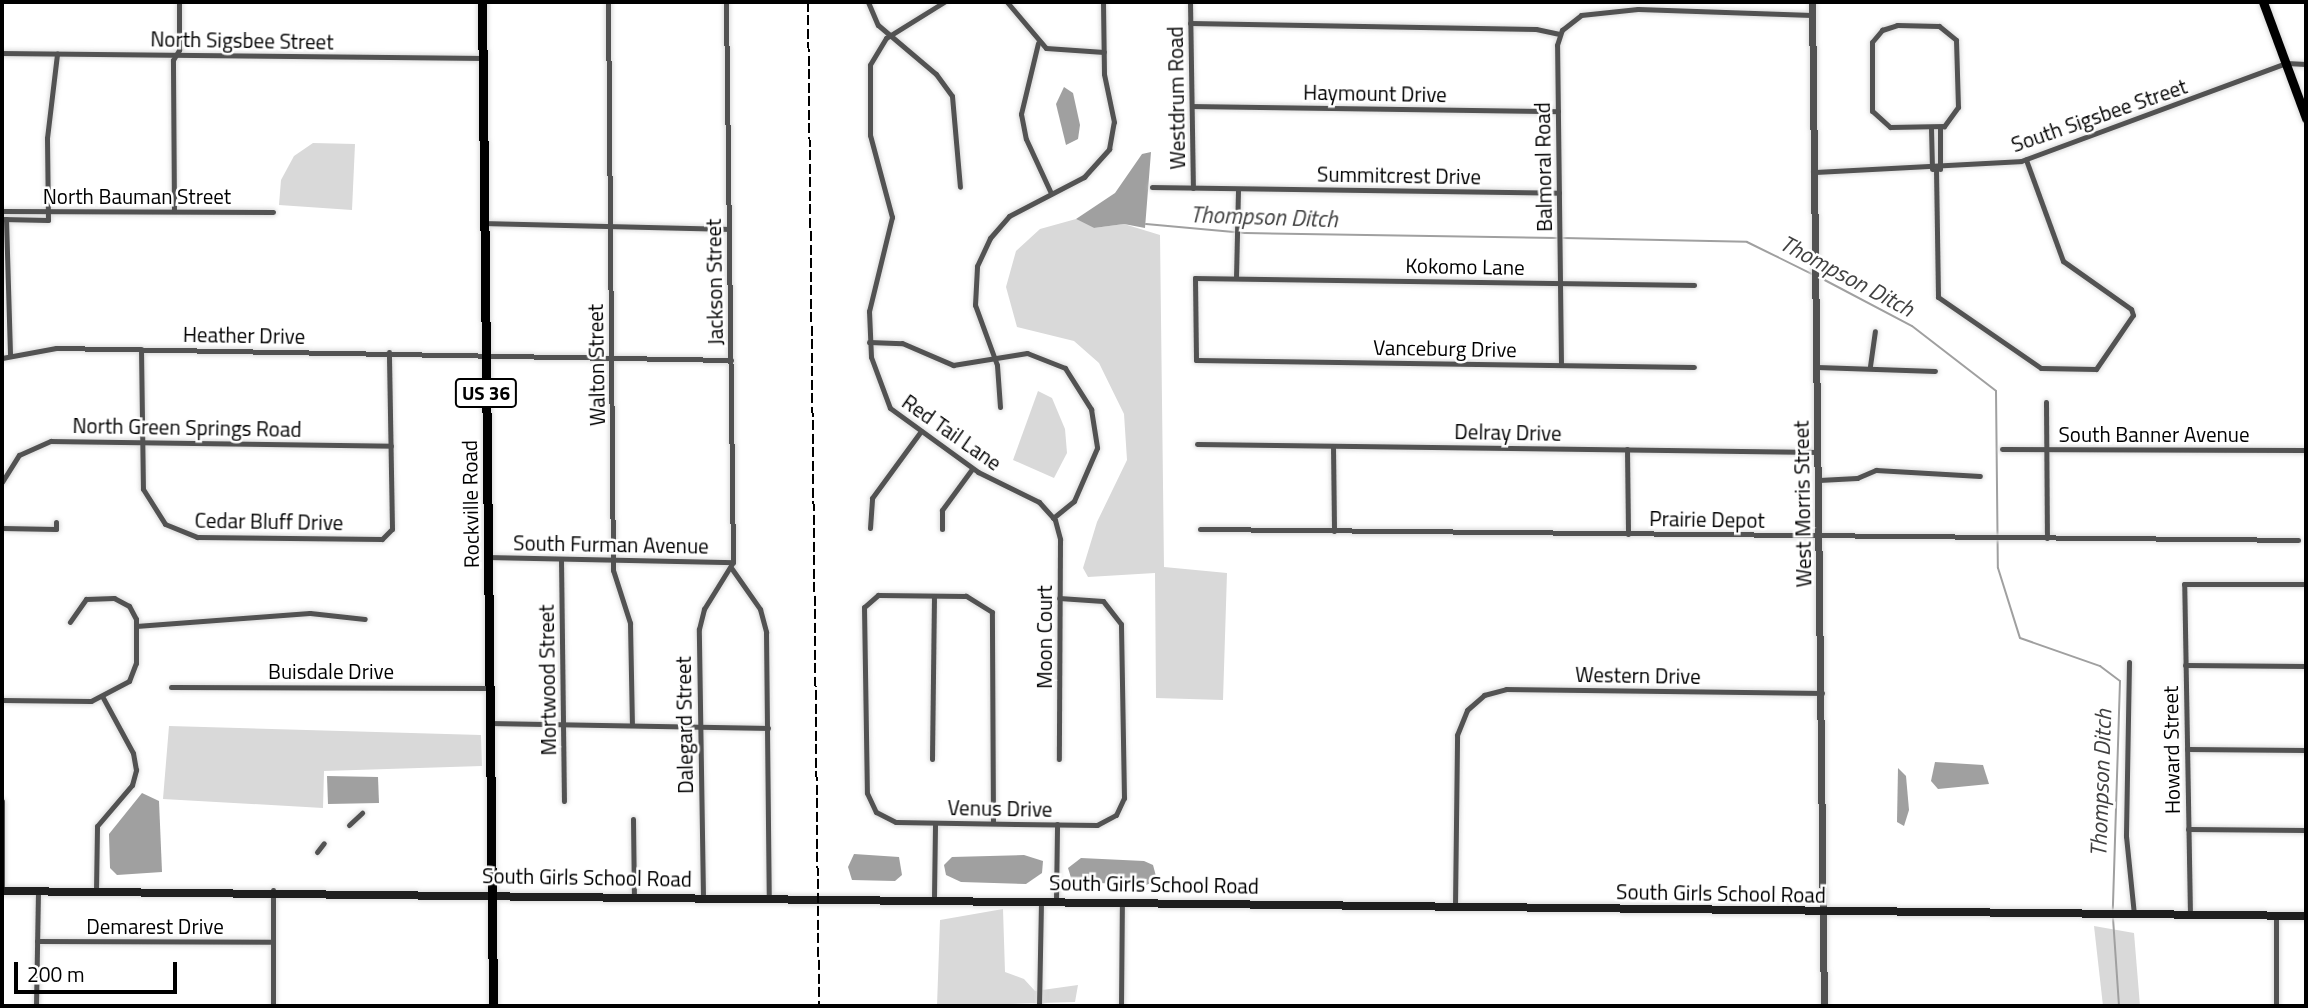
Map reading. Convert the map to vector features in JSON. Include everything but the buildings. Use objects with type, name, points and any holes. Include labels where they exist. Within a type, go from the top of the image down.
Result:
[{"type":"main road","name":"Rockville Road","points":[[482,2],[493,1006]]},
{"type":"main road","points":[[2263,2],[2306,118]]},
{"type":"main road","name":"South Girls School Road","points":[[2,891],[492,892],[634,897],[934,897],[1826,912],[2306,916]]},
{"type":"street","points":[[174,211],[179,2]]},
{"type":"street","name":"Walton Street","points":[[608,2],[614,560],[630,623],[632,725]]},
{"type":"street","name":"Jackson Street","points":[[726,2],[733,566]]},
{"type":"street","points":[[868,2],[889,36],[940,78],[952,96],[960,187]]},
{"type":"street","points":[[889,36],[944,2]]},
{"type":"street","points":[[1007,2],[1038,43],[1057,51],[1104,52]]},
{"type":"street","points":[[1000,407],[995,358],[975,305],[981,253],[1009,216],[1088,175],[1109,149],[1114,122],[1104,52],[1103,2]]},
{"type":"street","name":"Westdrum Road","points":[[1190,2],[1193,188],[1237,189]]},
{"type":"street","points":[[1615,2],[1616,10]]},
{"type":"street","points":[[1697,2],[1697,9]]},
{"type":"street","name":"West Morris Street","points":[[1812,2],[1826,912],[1825,1006]]},
{"type":"street","points":[[1190,23],[1539,29],[1559,34],[1579,15],[1616,10],[1697,9],[1812,15]]},
{"type":"street","points":[[1897,25],[1937,26],[1950,32],[1959,47],[1954,118],[1940,128],[1892,128],[1876,119],[1871,105],[1871,46],[1878,33],[1897,25]]},
{"type":"street","name":"Balmoral Road","points":[[1559,34],[1561,365]]},
{"type":"street","name":"Red Tail Lane","points":[[889,36],[872,58],[869,111],[870,135],[892,217],[871,298],[869,342],[883,400],[972,469],[1036,500],[1053,517]]},
{"type":"street","points":[[1038,43],[1021,114],[1028,146],[1051,193]]},
{"type":"street","name":"North Sigsbee Street","points":[[2,54],[483,58]]},
{"type":"street","points":[[48,211],[47,138],[57,54]]},
{"type":"street","name":"South Sigsbee Street","points":[[1814,172],[1936,169],[2026,160],[2286,63],[2306,64]]},
{"type":"street","name":"Haymount Drive","points":[[1192,106],[1558,111]]},
{"type":"street","points":[[1931,128],[1936,169],[1938,297],[2041,368],[2096,369],[2133,315],[2063,261],[2026,160]]},
{"type":"street","points":[[1936,169],[1940,128]]},
{"type":"street","points":[[1152,187],[1193,188]]},
{"type":"street","points":[[1236,278],[1237,189]]},
{"type":"street","name":"Summitcrest Drive","points":[[1237,189],[1559,193]]},
{"type":"street","name":"North Bauman Street","points":[[2,211],[273,212]]},
{"type":"street","name":"North Bauman Street","points":[[4,219],[48,220],[48,211]]},
{"type":"street","points":[[4,219],[10,355]]},
{"type":"street","points":[[484,223],[729,229]]},
{"type":"street","name":"Vanceburg Drive","points":[[1236,278],[1195,278],[1196,360],[1695,367]]},
{"type":"street","name":"Kokomo Lane","points":[[1236,278],[1694,285]]},
{"type":"street","points":[[1870,366],[1875,331]]},
{"type":"street","points":[[869,342],[900,343],[957,365],[1027,353],[1055,361],[1074,377],[1091,409],[1097,437],[1094,464],[1071,505],[1053,517]]},
{"type":"street","name":"Heather Drive","points":[[2,358],[56,348],[731,360]]},
{"type":"street","name":"Cedar Bluff Drive","points":[[141,349],[141,442],[147,501],[159,519],[180,533],[389,536],[391,446]]},
{"type":"street","points":[[389,352],[391,446]]},
{"type":"street","points":[[1817,367],[1870,366],[1935,371]]},
{"type":"street","points":[[2046,402],[2047,538]]},
{"type":"street","points":[[870,528],[872,498],[921,431]]},
{"type":"street","name":"North Green Springs Road","points":[[2,482],[14,460],[36,444],[141,442],[391,446]]},
{"type":"street","name":"Delray Drive","points":[[1197,444],[1818,452]]},
{"type":"street","points":[[1333,446],[1334,531]]},
{"type":"street","points":[[1627,449],[1628,534]]},
{"type":"street","name":"South Banner Avenue","points":[[2002,449],[2306,450]]},
{"type":"street","points":[[942,529],[942,510],[972,469]]},
{"type":"street","points":[[1819,480],[1857,478],[1876,470],[1980,477]]},
{"type":"street","name":"Moon Court","points":[[1053,517],[1060,539],[1059,759]]},
{"type":"street","points":[[2,528],[56,528],[56,522]]},
{"type":"street","name":"Prairie Depot","points":[[1200,529],[2298,540]]},
{"type":"street","name":"South Furman Avenue","points":[[489,557],[733,566]]},
{"type":"street","name":"Mortwood Street","points":[[561,559],[564,801]]},
{"type":"street","points":[[733,566],[765,624],[769,897]]},
{"type":"street","name":"Dalegard Street","points":[[703,897],[700,619],[733,566]]},
{"type":"street","name":"Howard Street","points":[[2189,915],[2184,584],[2306,584]]},
{"type":"street","name":"Venus Drive","points":[[934,596],[879,595],[868,600],[867,793],[876,813],[893,821],[1101,824],[1121,806],[1121,627],[1110,606],[1094,598],[1059,598]]},
{"type":"street","points":[[932,758],[934,596],[970,597],[989,608],[996,624],[993,823]]},
{"type":"street","points":[[2,700],[87,701],[102,696],[134,675],[136,626],[131,608],[114,598],[81,602],[70,622]]},
{"type":"street","points":[[136,626],[310,613],[365,619]]},
{"type":"street","points":[[2129,662],[2126,835],[2134,915]]},
{"type":"street","points":[[2185,665],[2306,666]]},
{"type":"street","name":"Buisdale Drive","points":[[171,687],[490,688]]},
{"type":"street","name":"Western Drive","points":[[1455,906],[1457,735],[1463,716],[1482,696],[1506,689],[1822,693]]},
{"type":"street","points":[[96,891],[98,824],[132,785],[136,771],[133,753],[102,696]]},
{"type":"street","points":[[491,723],[768,727]]},
{"type":"street","points":[[2187,749],[2306,750]]},
{"type":"street","points":[[2,801],[2,891]]},
{"type":"street","points":[[349,825],[362,813]]},
{"type":"street","points":[[633,819],[634,897]]},
{"type":"street","points":[[934,897],[935,822]]},
{"type":"street","points":[[1056,900],[1057,824]]},
{"type":"street","points":[[2188,829],[2306,830]]},
{"type":"street","points":[[317,852],[324,843]]},
{"type":"street","points":[[273,890],[273,1006]]},
{"type":"street","points":[[36,1006],[38,891]]},
{"type":"street","points":[[1039,1006],[1041,900]]},
{"type":"street","points":[[1121,1006],[1122,901]]},
{"type":"street","points":[[2276,916],[2276,1006]]},
{"type":"street","name":"Demarest Drive","points":[[37,941],[273,942]]},
{"type":"shaded area","points":[[1064,87],[1073,93],[1080,125],[1078,139],[1066,145],[1056,104]]},
{"type":"shaded area","points":[[313,143],[355,144],[352,210],[279,205],[281,180],[294,156]]},
{"type":"shaded area","points":[[1151,152],[1145,228],[1124,224],[1094,228],[1076,219],[1115,193],[1142,154]]},
{"type":"shaded area","points":[[1076,219],[1094,228],[1124,224],[1160,235],[1164,567],[1227,573],[1223,700],[1156,698],[1155,573],[1088,577],[1083,568],[1097,522],[1127,460],[1124,414],[1099,363],[1074,341],[1017,327],[1006,287],[1016,251],[1040,229]]},
{"type":"shaded area","points":[[1038,391],[1052,398],[1065,429],[1067,453],[1054,478],[1013,460]]},
{"type":"shaded area","points":[[169,726],[481,735],[482,766],[324,771],[323,808],[163,799]]},
{"type":"shaded area","points":[[1935,762],[1983,765],[1989,784],[1938,789],[1931,781]]},
{"type":"shaded area","points":[[1898,768],[1906,776],[1909,810],[1904,826],[1897,822]]},
{"type":"shaded area","points":[[327,776],[378,777],[379,803],[328,804]]},
{"type":"shaded area","points":[[142,793],[159,801],[162,872],[117,875],[110,868],[109,834]]},
{"type":"shaded area","points":[[854,854],[899,857],[902,875],[895,881],[852,880],[848,867]]},
{"type":"shaded area","points":[[1024,855],[1043,861],[1042,873],[1026,884],[961,882],[946,875],[944,865],[952,857]]},
{"type":"shaded area","points":[[1081,858],[1144,861],[1153,865],[1157,880],[1144,886],[1072,881],[1068,868]]},
{"type":"shaded area","points":[[1003,909],[1005,972],[1024,979],[1035,991],[1078,985],[1075,1002],[937,1006],[940,920]]},
{"type":"shaded area","points":[[2094,926],[2134,933],[2140,1006],[2103,1006]]},
{"type":"waterway","name":"Thompson Ditch","points":[[1146,224],[1245,233],[1557,238]]},
{"type":"waterway","name":"Thompson Ditch","points":[[1563,238],[1747,242],[1812,274]]},
{"type":"waterway","name":"Thompson Ditch","points":[[1817,276],[1912,326],[1996,391],[1998,568],[2020,638],[2100,666],[2120,681],[2113,909]]},
{"type":"waterway","name":"Thompson Ditch","points":[[2113,918],[2119,1006]]},
{"type":"railway","points":[[808,2],[819,1006]]}]
